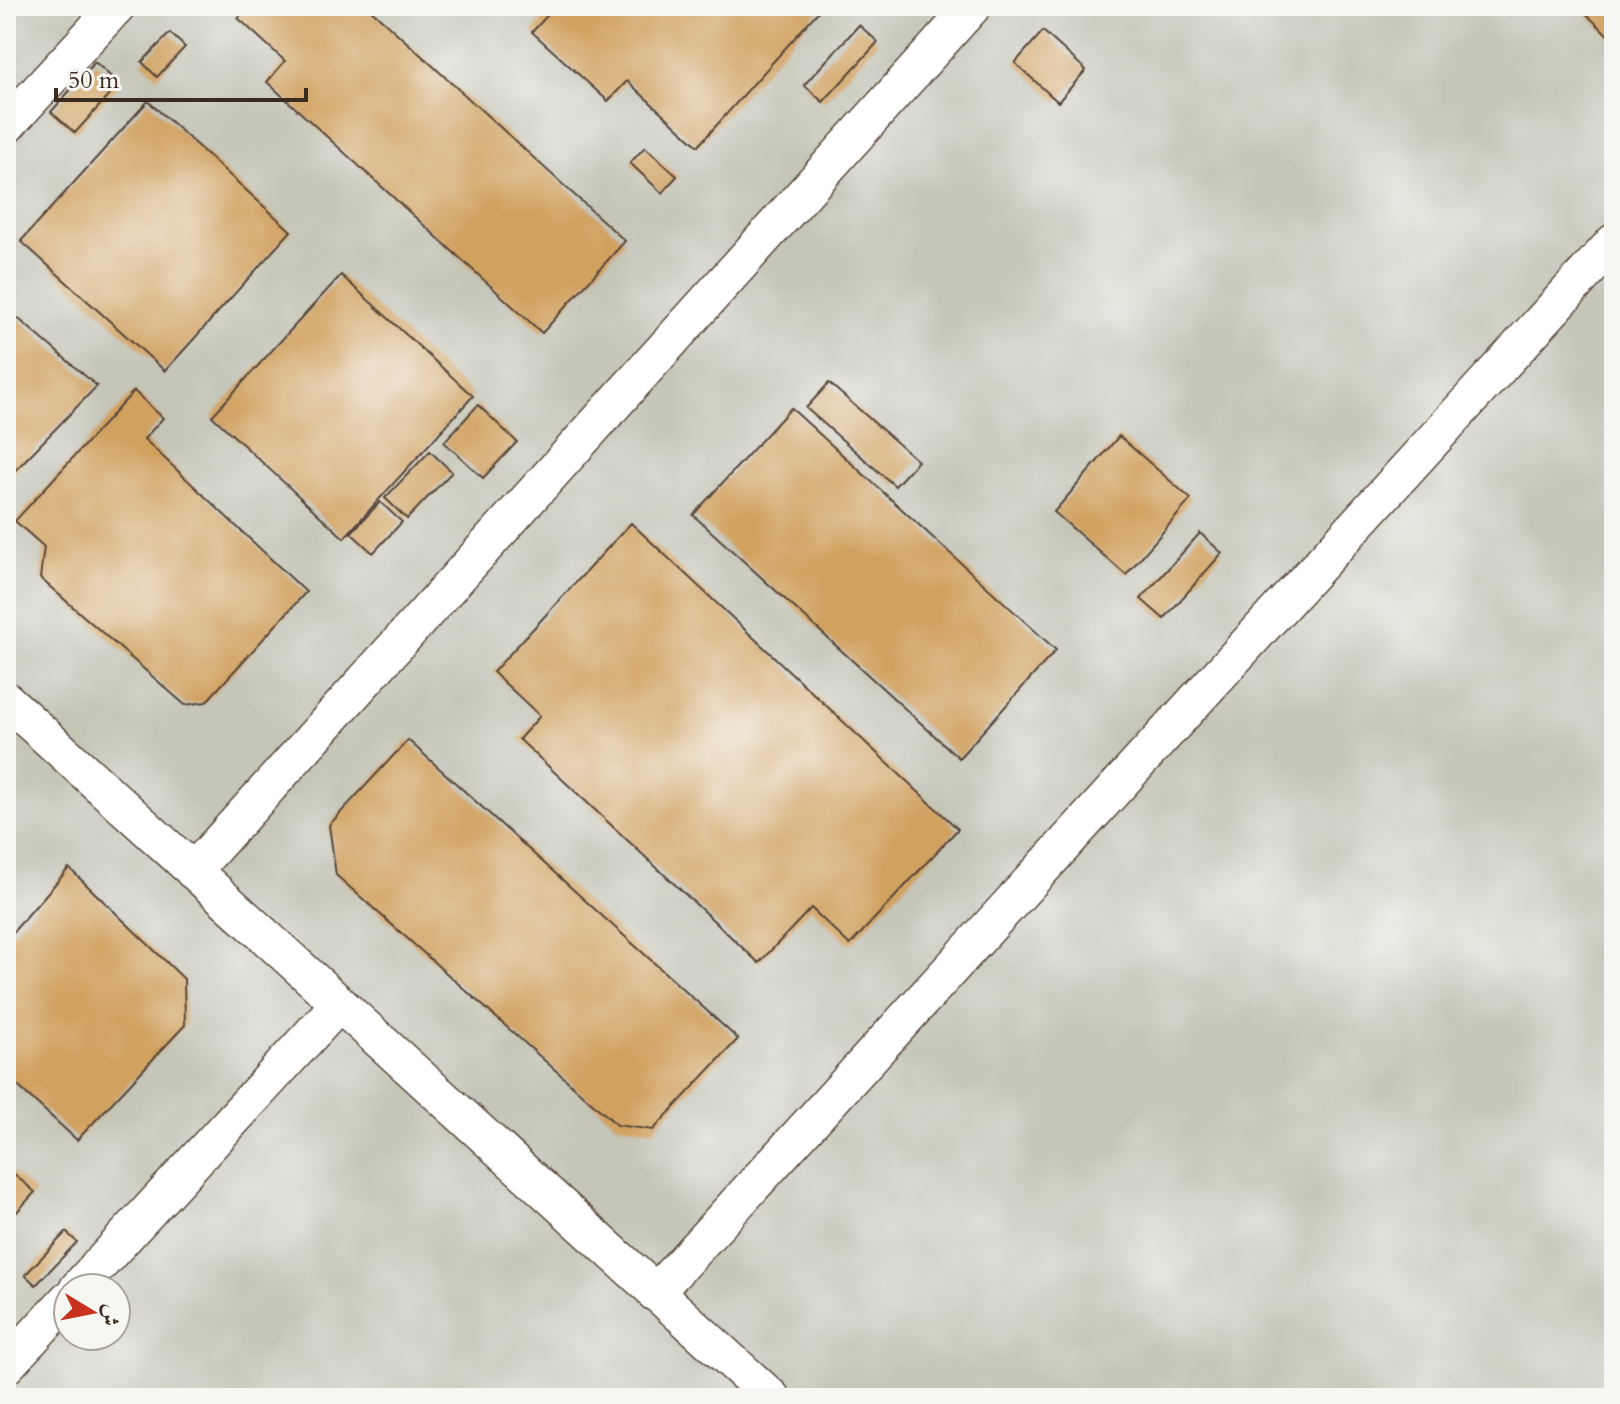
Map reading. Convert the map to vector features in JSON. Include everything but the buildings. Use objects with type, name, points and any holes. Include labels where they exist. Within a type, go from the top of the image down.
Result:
[{"type":"lane","points":[[6,126],[117,6]]},
{"type":"lane","points":[[193,871],[973,6]]},
{"type":"lane","points":[[655,1293],[1614,242]]},
{"type":"lane","points":[[6,700],[772,1398]]},
{"type":"lane","points":[[93,1272],[339,1004]]},
{"type":"lane","points":[[6,1366],[52,1316]]},
{"type":"shaded area","points":[[6,6],[1614,6],[1614,1398],[6,1398]]}]
